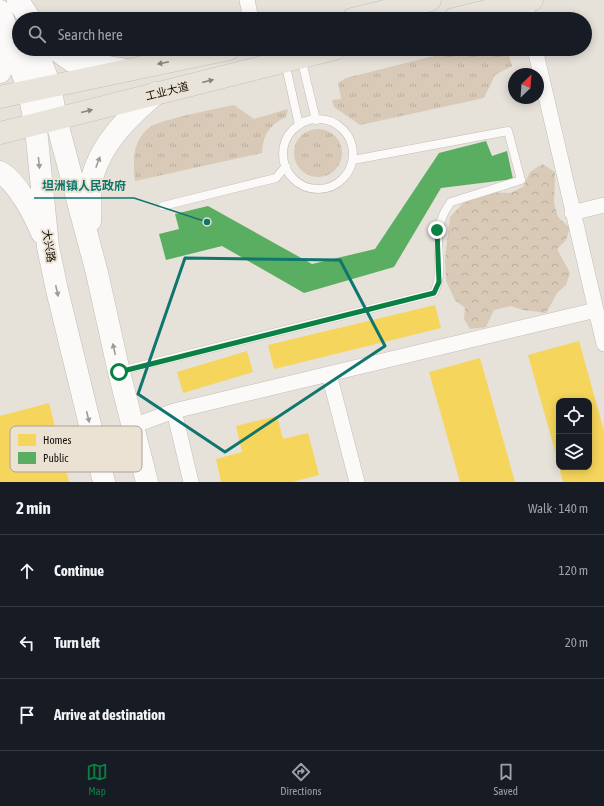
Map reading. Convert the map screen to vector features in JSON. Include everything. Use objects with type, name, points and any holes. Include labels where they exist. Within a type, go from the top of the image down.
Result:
[{"type":"main road","points":[[366,12],[378,6],[430,0]]},
{"type":"main road","points":[[490,12],[527,5]]},
{"type":"main road","points":[[0,72],[12,22]]},
{"type":"main road","name":"大兴路","points":[[30,56],[40,88]]},
{"type":"main road","name":"大兴路","points":[[37,56],[45,121],[48,247],[56,290],[90,426]]},
{"type":"main road","points":[[65,56],[72,61],[127,70]]},
{"type":"main road","points":[[0,97],[195,56]]},
{"type":"main road","name":"工业大道","points":[[0,133],[305,56]]},
{"type":"main road","points":[[89,242],[92,178],[102,152],[115,131],[156,93]]},
{"type":"main road","name":"大兴路","points":[[45,121],[89,242],[133,426]]},
{"type":"main road","points":[[0,172],[17,189],[35,217],[48,247]]},
{"type":"main road","name":"大兴路","points":[[142,462],[147,482]]},
{"type":"main road","name":"大兴路","points":[[102,472],[104,482]]},
{"type":"street","points":[[247,0],[250,12]]},
{"type":"street","points":[[537,56],[572,213],[604,344]]},
{"type":"street","points":[[572,213],[604,205]]},
{"type":"street","points":[[133,426],[174,411],[596,310]]},
{"type":"street","points":[[329,374],[356,482]]},
{"type":"street","points":[[174,411],[191,482]]},
{"type":"lane","points":[[293,59],[316,120]]},
{"type":"lane","points":[[293,59],[299,125]]},
{"type":"lane","points":[[316,120],[332,122],[342,128],[351,143],[353,160],[350,170],[343,180],[333,186],[322,189],[311,188],[300,184],[291,176],[283,155],[285,143],[290,133],[299,125],[316,120]]},
{"type":"lane","points":[[119,372],[434,293],[439,282],[437,230],[444,211],[451,202],[521,180],[508,131],[353,160]]},
{"type":"lane","points":[[163,206],[276,178],[286,166]]},
{"type":"highlighted area","points":[[185,258],[340,260],[385,346],[225,452],[138,394]]},
{"type":"green space","points":[[434,56],[509,56],[512,66],[495,75],[484,98],[360,125],[334,107],[332,100],[341,99],[338,83],[346,78]]},
{"type":"green space","points":[[234,105],[254,119],[288,109],[286,117],[275,123],[268,131],[264,141],[262,153],[135,181],[135,152],[140,138],[150,127],[165,121],[203,111]]},
{"type":"green space","points":[[318,129],[327,131],[335,136],[340,144],[342,153],[340,162],[335,170],[327,175],[318,177],[309,175],[301,170],[296,162],[294,153],[296,144],[301,136],[309,131]]},
{"type":"green space","points":[[542,164],[555,172],[554,203],[558,217],[570,228],[566,240],[557,249],[570,273],[566,285],[557,293],[546,313],[523,310],[511,306],[494,310],[486,327],[470,329],[464,319],[465,308],[455,300],[446,281],[445,259],[450,217],[468,198],[487,192],[510,193],[523,187],[530,172]]},
{"type":"building: Homes","points":[[435,305],[441,328],[274,369],[268,345]]},
{"type":"building: Homes","points":[[579,341],[604,431],[604,482],[563,482],[560,470],[592,470],[592,398],[556,398],[556,454],[528,355]]},
{"type":"building: Homes","points":[[247,351],[253,372],[183,393],[177,372]]},
{"type":"building: Homes","points":[[480,358],[515,482],[460,482],[429,372]]},
{"type":"building: Homes","points":[[49,403],[55,426],[10,426],[10,472],[66,472],[69,482],[0,482],[0,416]]},
{"type":"building: Homes","points":[[277,416],[283,439],[308,433],[319,475],[292,482],[221,482],[216,459],[242,452],[236,426]]},
{"type":"building: Public","points":[[486,141],[492,156],[507,151],[513,179],[441,188],[394,267],[304,293],[222,246],[166,260],[159,234],[179,229],[175,214],[208,206],[312,264],[375,249],[439,153]]},
{"type":"place","name":"坦洲镇人民政府","points":[[207,222]]},
{"type":"route","points":[[119,372],[434,293],[439,282],[437,230]]}]
